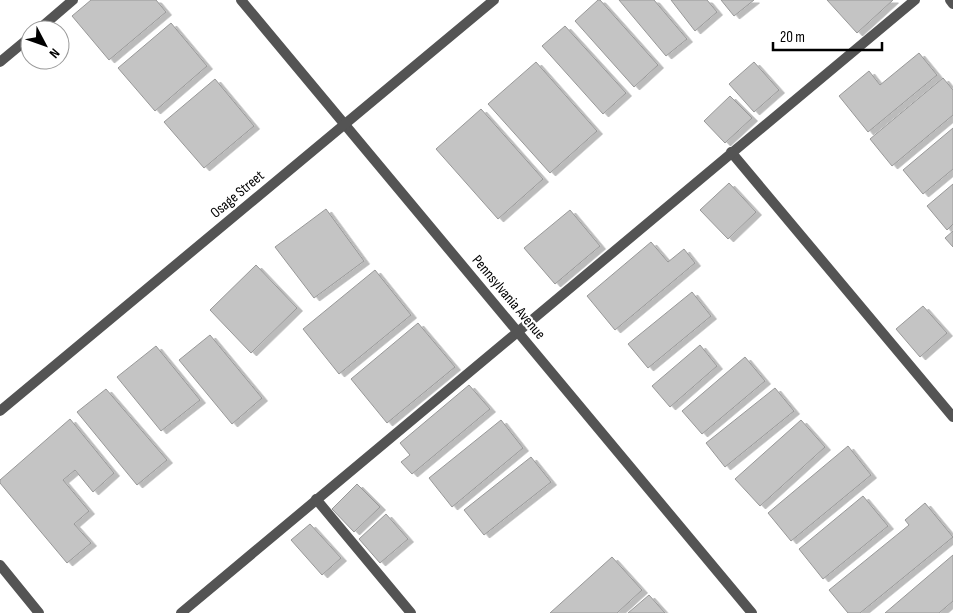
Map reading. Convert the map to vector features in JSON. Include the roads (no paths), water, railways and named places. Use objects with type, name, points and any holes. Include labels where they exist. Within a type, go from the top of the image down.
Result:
[{"type":"street","points":[[50,20],[73,0]]},
{"type":"street","name":"Pennsylvania Avenue","points":[[241,0],[752,613]]},
{"type":"street","name":"Osage Street","points":[[0,411],[494,0]]},
{"type":"street","points":[[181,613],[915,0]]},
{"type":"street","points":[[950,0],[953,4]]},
{"type":"street","points":[[0,62],[20,45]]},
{"type":"street","points":[[731,152],[953,417]]},
{"type":"street","points":[[316,499],[410,613]]},
{"type":"street","points":[[0,565],[40,613]]}]
